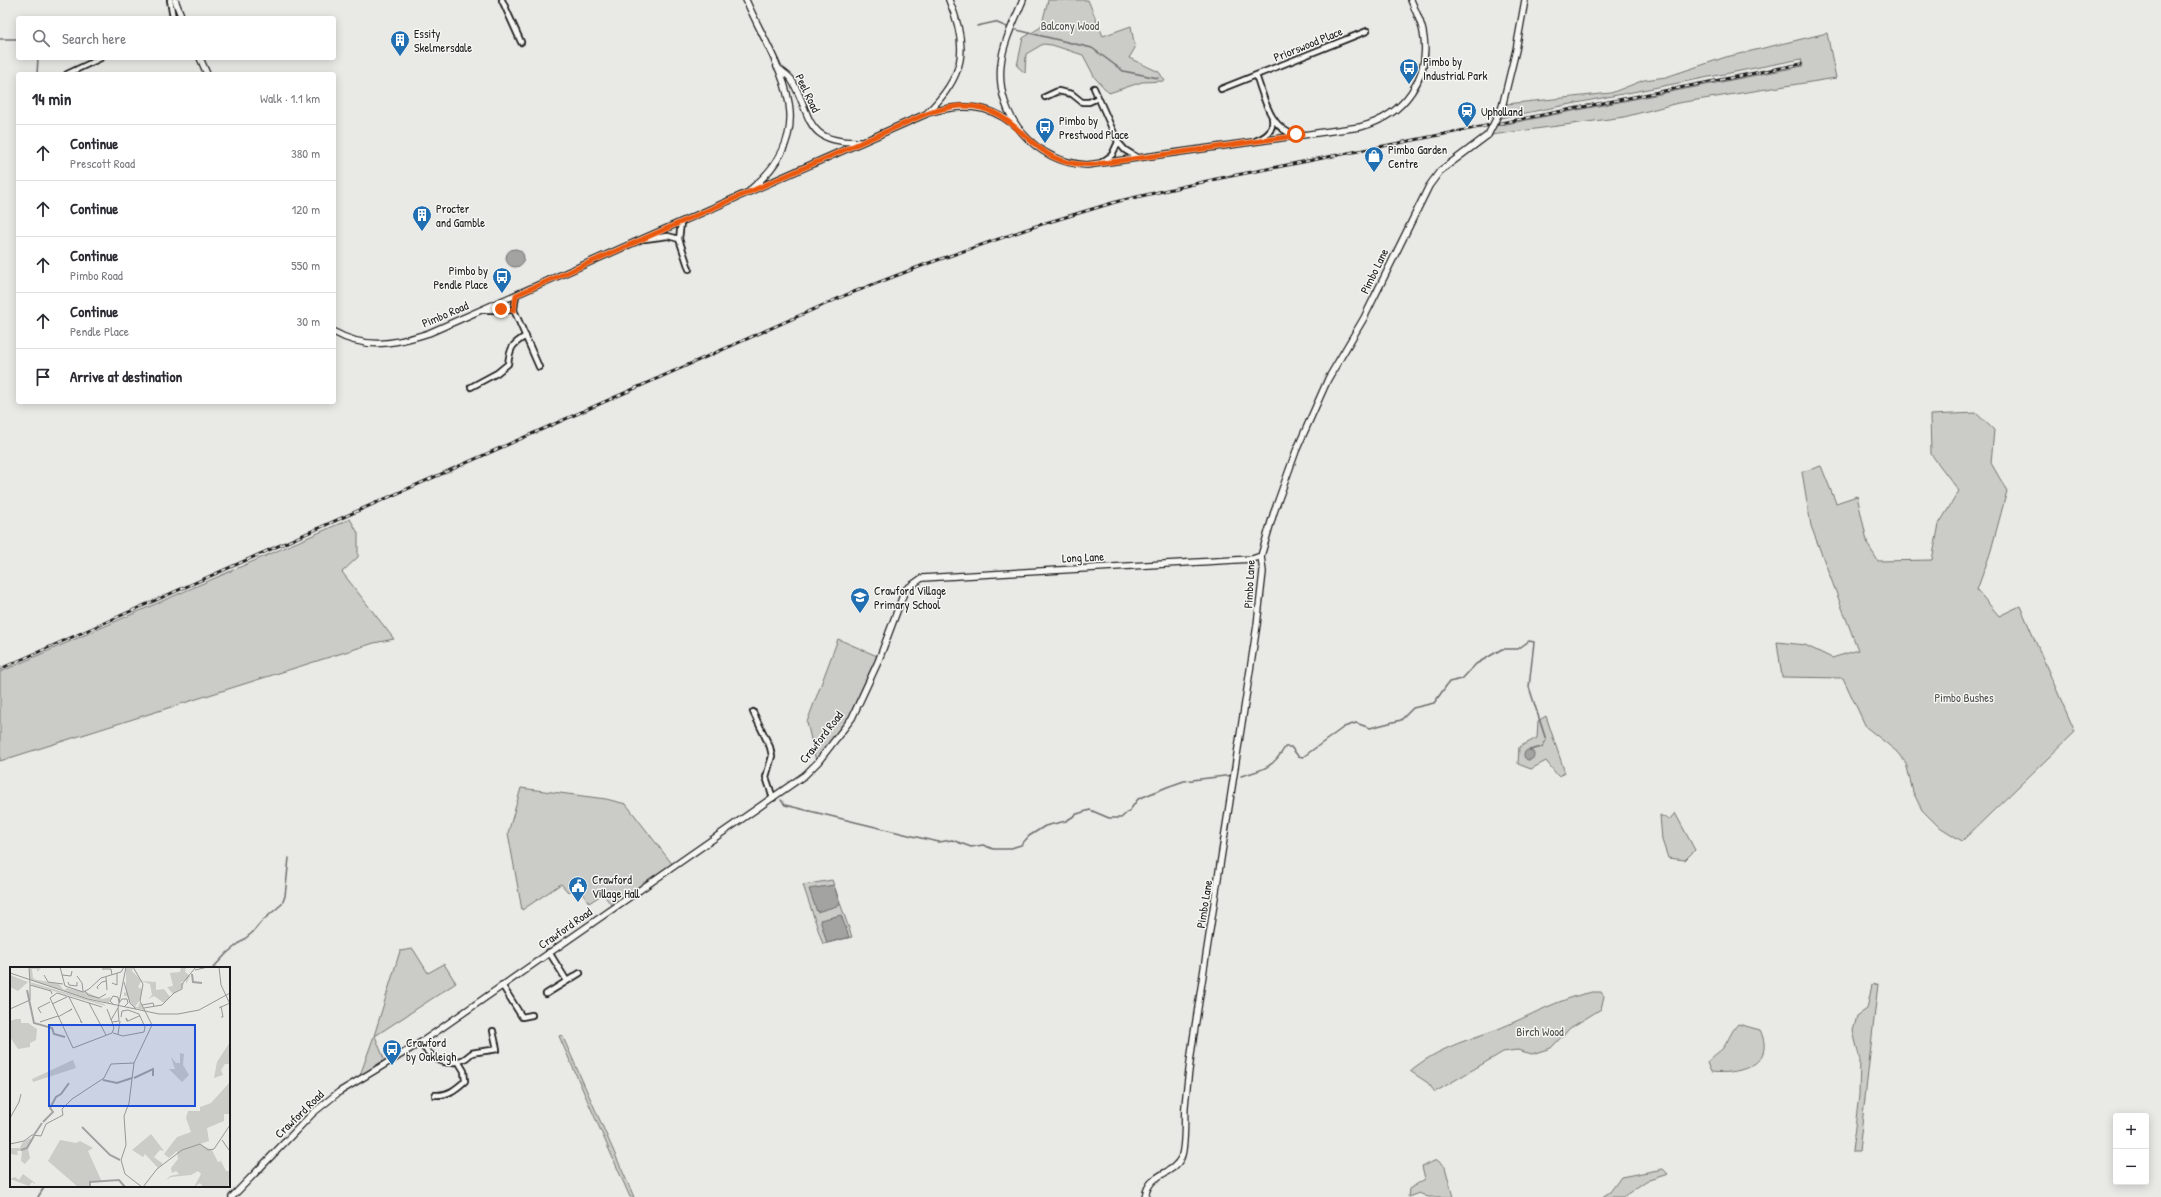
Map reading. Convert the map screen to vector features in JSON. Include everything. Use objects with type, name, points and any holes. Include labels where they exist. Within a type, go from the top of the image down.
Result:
[{"type":"street","points":[[170,0],[173,16]]},
{"type":"street","points":[[174,0],[181,16]]},
{"type":"street","points":[[502,0],[521,42]]},
{"type":"street","name":"Peel Road","points":[[745,194],[775,166],[789,138],[791,121],[789,104],[777,67],[746,0]]},
{"type":"street","name":"Pimbo Road","points":[[336,333],[362,343],[391,344],[429,333],[926,114],[942,99],[956,75],[962,54],[960,27],[949,0]]},
{"type":"street","points":[[926,114],[953,107],[977,107],[997,113],[1016,126],[1035,147],[1056,159],[1072,164],[1097,164],[1370,125],[1385,118],[1404,102],[1417,84],[1425,59],[1423,30],[1410,0]]},
{"type":"street","points":[[1415,0],[1416,11]]},
{"type":"street","name":"Pimbo Lane","points":[[1145,1197],[1148,1185],[1176,1164],[1182,1154],[1185,1106],[1193,1040],[1257,625],[1263,572],[1261,556],[1279,499],[1317,402],[1335,366],[1364,318],[1429,186],[1440,171],[1488,135],[1502,107],[1516,50],[1525,0]]},
{"type":"street","points":[[1016,126],[1005,99],[1000,77],[1002,55],[1022,1]]},
{"type":"street","name":"Priorswood Place","points":[[1220,89],[1367,31]]},
{"type":"street","points":[[71,72],[97,60]]},
{"type":"street","points":[[201,60],[206,72]]},
{"type":"street","name":"Peel Road","points":[[777,67],[790,78],[808,120],[819,133],[834,140],[862,142]]},
{"type":"street","points":[[1244,144],[1262,138],[1270,132],[1273,124],[1272,116],[1256,75]]},
{"type":"street","points":[[1094,88],[1118,142],[1125,150],[1138,158]]},
{"type":"street","points":[[1046,97],[1058,91],[1072,94],[1082,102],[1098,98]]},
{"type":"street","points":[[1272,116],[1284,131],[1302,135]]},
{"type":"street","points":[[1097,164],[1112,155],[1118,142]]},
{"type":"street","points":[[681,223],[679,239],[689,269]]},
{"type":"street","points":[[643,240],[668,236],[679,239]]},
{"type":"street","points":[[516,295],[514,310],[539,367]]},
{"type":"street","points":[[481,310],[514,310]]},
{"type":"street","points":[[471,387],[497,373],[508,364],[510,350],[517,341],[526,336]]},
{"type":"street","name":"Long Lane","points":[[908,586],[922,578],[1252,559],[1261,556]]},
{"type":"street","name":"Crawford Road","points":[[232,1197],[313,1113],[335,1096],[420,1043],[549,952],[773,798],[811,769],[852,718],[878,662],[904,590],[908,586]]},
{"type":"street","points":[[753,712],[770,747],[772,756],[766,777],[773,798]]},
{"type":"street","points":[[549,952],[567,981]]},
{"type":"street","points":[[546,994],[580,972]]},
{"type":"street","points":[[502,986],[522,1017],[532,1015]]},
{"type":"street","points":[[420,1043],[430,1056],[442,1063],[458,1061],[472,1053],[486,1052],[497,1049],[494,1031]]},
{"type":"street","points":[[435,1095],[443,1096],[456,1089],[465,1081],[464,1071],[458,1061]]},
{"type":"green space","name":"Balcony Wood","points":[[1048,0],[1088,0],[1103,36],[1131,26],[1135,48],[1129,58],[1159,72],[1165,81],[1142,82],[1109,93],[1095,78],[1083,55],[1052,45],[1043,44],[1026,54],[1025,73],[1017,66],[1023,38],[1041,27]]},
{"type":"green space","points":[[1827,33],[1836,78],[1678,103],[1624,117],[1491,135],[1496,126],[1803,66],[1801,59],[1500,118],[1506,104],[1611,93],[1644,80],[1666,77],[1726,57]]},
{"type":"green space","name":"Pimbo Bushes","points":[[1976,413],[1994,430],[1991,463],[2007,491],[1990,554],[1977,590],[1999,616],[2020,606],[2075,732],[1962,841],[1938,826],[1922,810],[1913,792],[1906,763],[1896,751],[1866,727],[1843,678],[1782,677],[1777,642],[1805,645],[1832,658],[1858,650],[1811,526],[1802,472],[1821,466],[1836,503],[1857,496],[1868,545],[1878,561],[1932,560],[1939,524],[1959,491],[1931,454],[1930,415]]},
{"type":"green space","points":[[350,519],[358,533],[358,557],[342,572],[394,639],[374,643],[0,761],[0,672]]},
{"type":"green space","points":[[838,639],[877,656],[849,717],[816,761],[807,722]]},
{"type":"green space","points":[[1546,716],[1565,773],[1558,776],[1546,761],[1531,769],[1518,764],[1519,747],[1537,738],[1538,721]]},
{"type":"green space","points":[[521,788],[606,799],[626,804],[673,865],[613,907],[603,894],[589,903],[579,887],[568,892],[561,884],[522,910],[508,833]]},
{"type":"green space","points":[[1675,813],[1695,850],[1685,860],[1668,858],[1662,840],[1660,815],[1669,820]]},
{"type":"green space","points":[[832,880],[852,937],[823,944],[803,885]]},
{"type":"green space","points":[[413,949],[428,973],[444,964],[456,983],[375,1036],[386,1064],[358,1081],[374,1036],[400,951]]},
{"type":"green space","points":[[1878,984],[1859,1151],[1852,1151],[1859,1095],[1860,1060],[1853,1031],[1857,1016],[1867,1009],[1872,985]]},
{"type":"green space","name":"Birch Wood","points":[[1592,992],[1601,992],[1604,996],[1601,1009],[1570,1028],[1551,1048],[1532,1054],[1517,1050],[1503,1052],[1435,1092],[1428,1083],[1410,1071],[1431,1056],[1463,1041],[1498,1029],[1556,1003]]},
{"type":"green space","points":[[1738,1024],[1760,1030],[1764,1042],[1763,1052],[1759,1059],[1752,1065],[1743,1069],[1732,1072],[1711,1072],[1707,1063],[1723,1048]]},
{"type":"green space","points":[[562,1035],[634,1197],[630,1197],[559,1036]]},
{"type":"green space","points":[[1437,1160],[1445,1167],[1453,1197],[1428,1197],[1419,1193],[1408,1197],[1409,1189],[1425,1179],[1422,1166]]},
{"type":"green space","points":[[1663,1169],[1668,1174],[1646,1181],[1623,1197],[1602,1197],[1610,1192],[1621,1177]]},
{"type":"shaded area","points":[[515,249],[521,252],[524,258],[521,264],[515,267],[509,264],[506,258],[509,252]]},
{"type":"shaded area","points":[[1529,750],[1534,755],[1529,760],[1524,755]]},
{"type":"shaded area","points":[[834,885],[840,905],[817,912],[809,889]]},
{"type":"shaded area","points":[[841,915],[849,937],[827,943],[820,920]]},
{"type":"waterway","points":[[977,26],[995,22],[1007,27]]},
{"type":"waterway","points":[[1017,30],[1092,48],[1123,71],[1158,78]]},
{"type":"waterway","points":[[0,39],[16,39]]},
{"type":"waterway","points":[[37,72],[38,60]]},
{"type":"waterway","points":[[1241,776],[1261,770],[1272,764],[1285,747],[1291,747],[1298,756],[1303,757],[1344,727],[1356,723],[1370,728],[1401,720],[1413,708],[1434,703],[1449,682],[1462,679],[1476,664],[1502,649],[1518,649],[1529,641],[1534,642],[1529,687],[1546,740],[1542,747],[1530,750]]},
{"type":"waterway","points":[[781,800],[785,805],[925,839],[939,842],[952,840],[971,847],[983,845],[993,849],[1008,849],[1021,845],[1029,836],[1045,826],[1066,821],[1077,814],[1090,810],[1109,818],[1121,818],[1130,810],[1138,799],[1167,787],[1184,781],[1233,775]]},
{"type":"waterway","points":[[214,967],[227,953],[252,933],[261,922],[282,904],[285,896],[289,858]]},
{"type":"waterway","points":[[38,1197],[44,1187]]},
{"type":"railway","points":[[0,669],[846,295],[929,263],[1039,225],[1119,201],[1216,179],[1801,64]]},
{"type":"place","name":"Essity Skelmersdale","points":[[400,57]]},
{"type":"place","name":"Pimbo by Industrial Park","points":[[1409,85]]},
{"type":"place","name":"Upholland","points":[[1467,128]]},
{"type":"place","name":"Pimbo by Prestwood Place","points":[[1045,144]]},
{"type":"place","name":"Pimbo Garden Centre","points":[[1374,173]]},
{"type":"place","name":"Procter and Gamble","points":[[422,232]]},
{"type":"place","name":"Pimbo by Pendle Place","points":[[502,294]]},
{"type":"place","name":"Crawford Village Primary School","points":[[860,614]]},
{"type":"place","name":"Crawford Village Hall","points":[[578,903]]},
{"type":"place","name":"Crawford by Oakleigh","points":[[392,1066]]},
{"type":"route","points":[[501,309],[514,310],[516,295],[926,114],[953,107],[977,107],[1003,116],[1016,126],[1035,147],[1048,156],[1064,162],[1080,165],[1097,164],[1302,135],[1296,134]]}]
